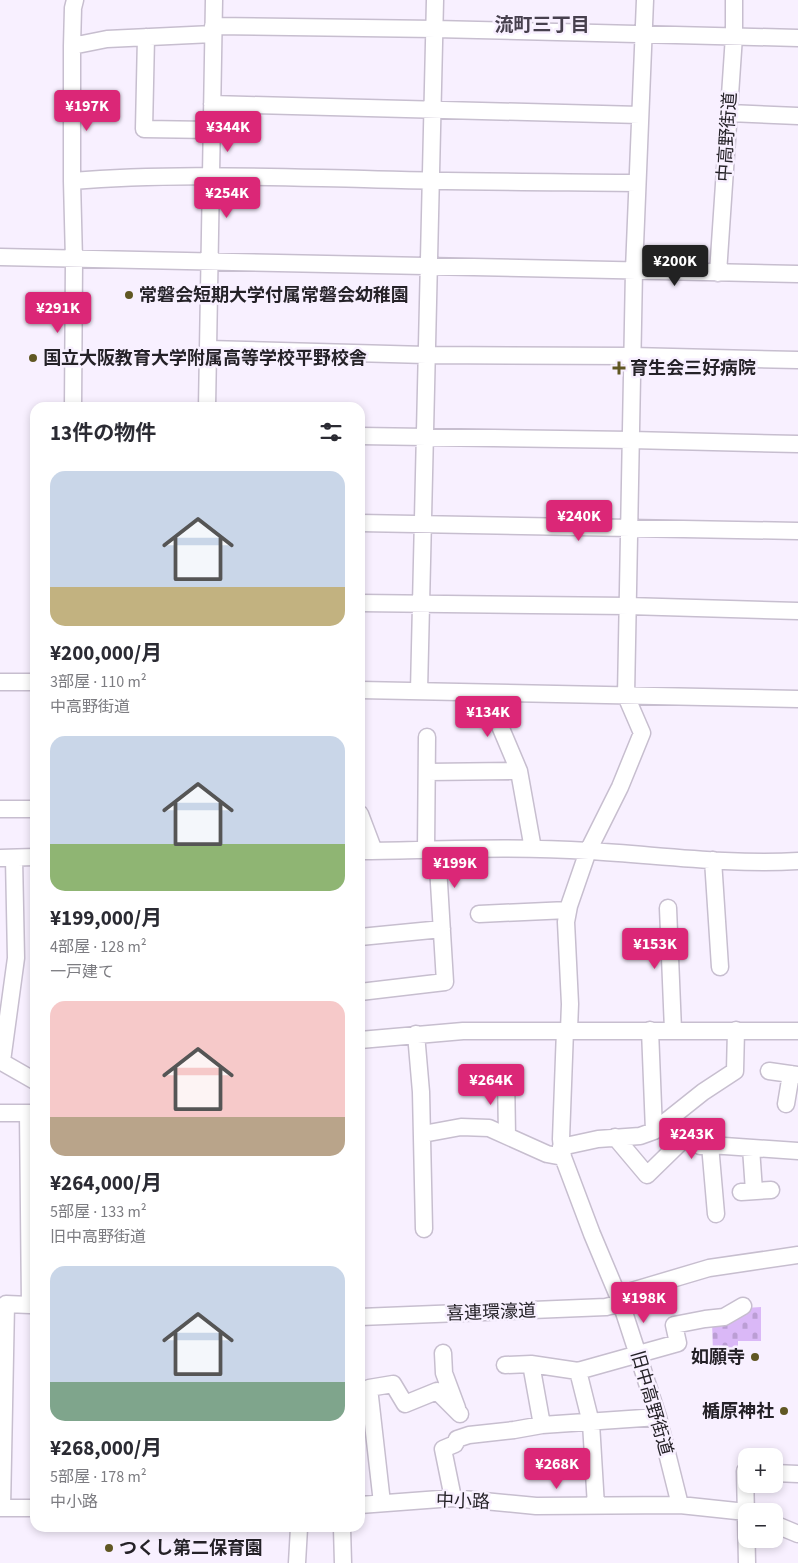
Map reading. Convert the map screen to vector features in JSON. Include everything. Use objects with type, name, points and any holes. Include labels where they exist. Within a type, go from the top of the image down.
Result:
[{"type":"street","points":[[73,402],[72,46],[75,0]]},
{"type":"street","points":[[206,402],[214,0]]},
{"type":"street","points":[[419,691],[435,0]]},
{"type":"street","points":[[562,1152],[567,1030],[570,1004],[566,922],[568,910],[588,851],[620,787],[642,733],[626,696],[634,270],[645,0]]},
{"type":"street","name":"中高野街道","points":[[718,273],[734,36],[734,0]]},
{"type":"street","points":[[72,46],[107,40],[146,38],[213,30],[434,29],[798,38]]},
{"type":"street","points":[[146,38],[144,129],[212,130]]},
{"type":"street","points":[[212,104],[640,115]]},
{"type":"street","points":[[728,113],[798,116]]},
{"type":"street","points":[[72,181],[118,177],[212,176],[637,183]]},
{"type":"street","points":[[0,257],[798,274]]},
{"type":"street","points":[[208,349],[426,355],[632,356],[798,360]]},
{"type":"street","points":[[365,436],[798,444]]},
{"type":"street","points":[[365,523],[798,531]]},
{"type":"street","points":[[365,603],[628,606],[798,611]]},
{"type":"street","points":[[0,682],[30,682]]},
{"type":"street","points":[[365,690],[798,699]]},
{"type":"street","points":[[486,693],[519,771],[533,849]]},
{"type":"street","points":[[365,991],[444,982],[442,929],[432,850],[427,772],[427,738]]},
{"type":"street","points":[[427,772],[519,771]]},
{"type":"street","points":[[0,809],[30,809]]},
{"type":"street","points":[[367,851],[533,849],[770,863],[798,861]]},
{"type":"street","points":[[30,857],[7,858],[8,957],[1,1061],[30,1078]]},
{"type":"street","points":[[713,860],[720,967]]},
{"type":"street","points":[[668,908],[673,1030]]},
{"type":"street","points":[[479,914],[568,910]]},
{"type":"street","points":[[365,937],[442,929]]},
{"type":"street","points":[[650,1030],[654,1130]]},
{"type":"street","points":[[423,1134],[461,1127],[489,1128],[547,1154],[562,1152],[615,1137],[640,1136],[654,1130],[702,1092],[735,1071],[736,1030]]},
{"type":"street","points":[[365,1039],[464,1031],[798,1031]]},
{"type":"street","points":[[416,1034],[423,1134],[424,1229]]},
{"type":"street","points":[[769,1071],[795,1074],[786,1104]]},
{"type":"street","points":[[506,1074],[507,1136]]},
{"type":"street","points":[[0,1113],[30,1113]]},
{"type":"street","points":[[615,1137],[647,1175],[687,1136],[700,1146],[798,1151]]},
{"type":"street","points":[[710,1146],[716,1214]]},
{"type":"street","points":[[752,1148],[747,1191],[771,1190]]},
{"type":"street","name":"旧中高野街道","points":[[562,1152],[592,1234],[619,1299],[638,1354],[658,1417],[680,1505]]},
{"type":"street","name":"喜連環濠道","points":[[365,1317],[606,1308],[619,1299],[710,1268],[798,1256]]},
{"type":"street","points":[[30,1305],[6,1304],[1,1508],[30,1508]]},
{"type":"street","points":[[505,1365],[531,1364],[578,1371],[678,1343],[674,1325],[724,1317],[743,1306]]},
{"type":"street","points":[[443,1354],[444,1373],[469,1435]]},
{"type":"street","points":[[531,1364],[542,1425]]},
{"type":"street","points":[[578,1371],[591,1422],[596,1506]]},
{"type":"street","points":[[382,1503],[369,1388],[393,1384],[404,1404],[437,1391],[460,1414]]},
{"type":"street","points":[[453,1498],[444,1449],[455,1444],[457,1439],[469,1435],[542,1425],[658,1417]]},
{"type":"street","points":[[783,1473],[798,1474]]},
{"type":"street","name":"中小路","points":[[365,1505],[453,1498],[536,1506],[680,1505],[738,1510]]},
{"type":"street","points":[[783,1528],[798,1534]]},
{"type":"street","points":[[297,1563],[299,1532]]},
{"type":"street","points":[[342,1532],[343,1563]]},
{"type":"street","points":[[747,1548],[747,1563]]},
{"type":"green space","points":[[761,1307],[761,1341],[738,1341],[738,1351],[713,1353],[712,1321],[746,1308]]},
{"type":"place","name":"常磐会短期大学付属常磐会幼稚園","points":[[129,295]]},
{"type":"place","name":"国立大阪教育大学附属高等学校平野校舎","points":[[33,358]]},
{"type":"place","name":"育生会三好病院","points":[[619,368]]},
{"type":"place","name":"如願寺","points":[[755,1357]]},
{"type":"place","name":"楯原神社","points":[[784,1411]]},
{"type":"place","name":"つくし第二保育園","points":[[109,1548]]},
{"type":"district","name":"流町三丁目","points":[[542,24]]}]
